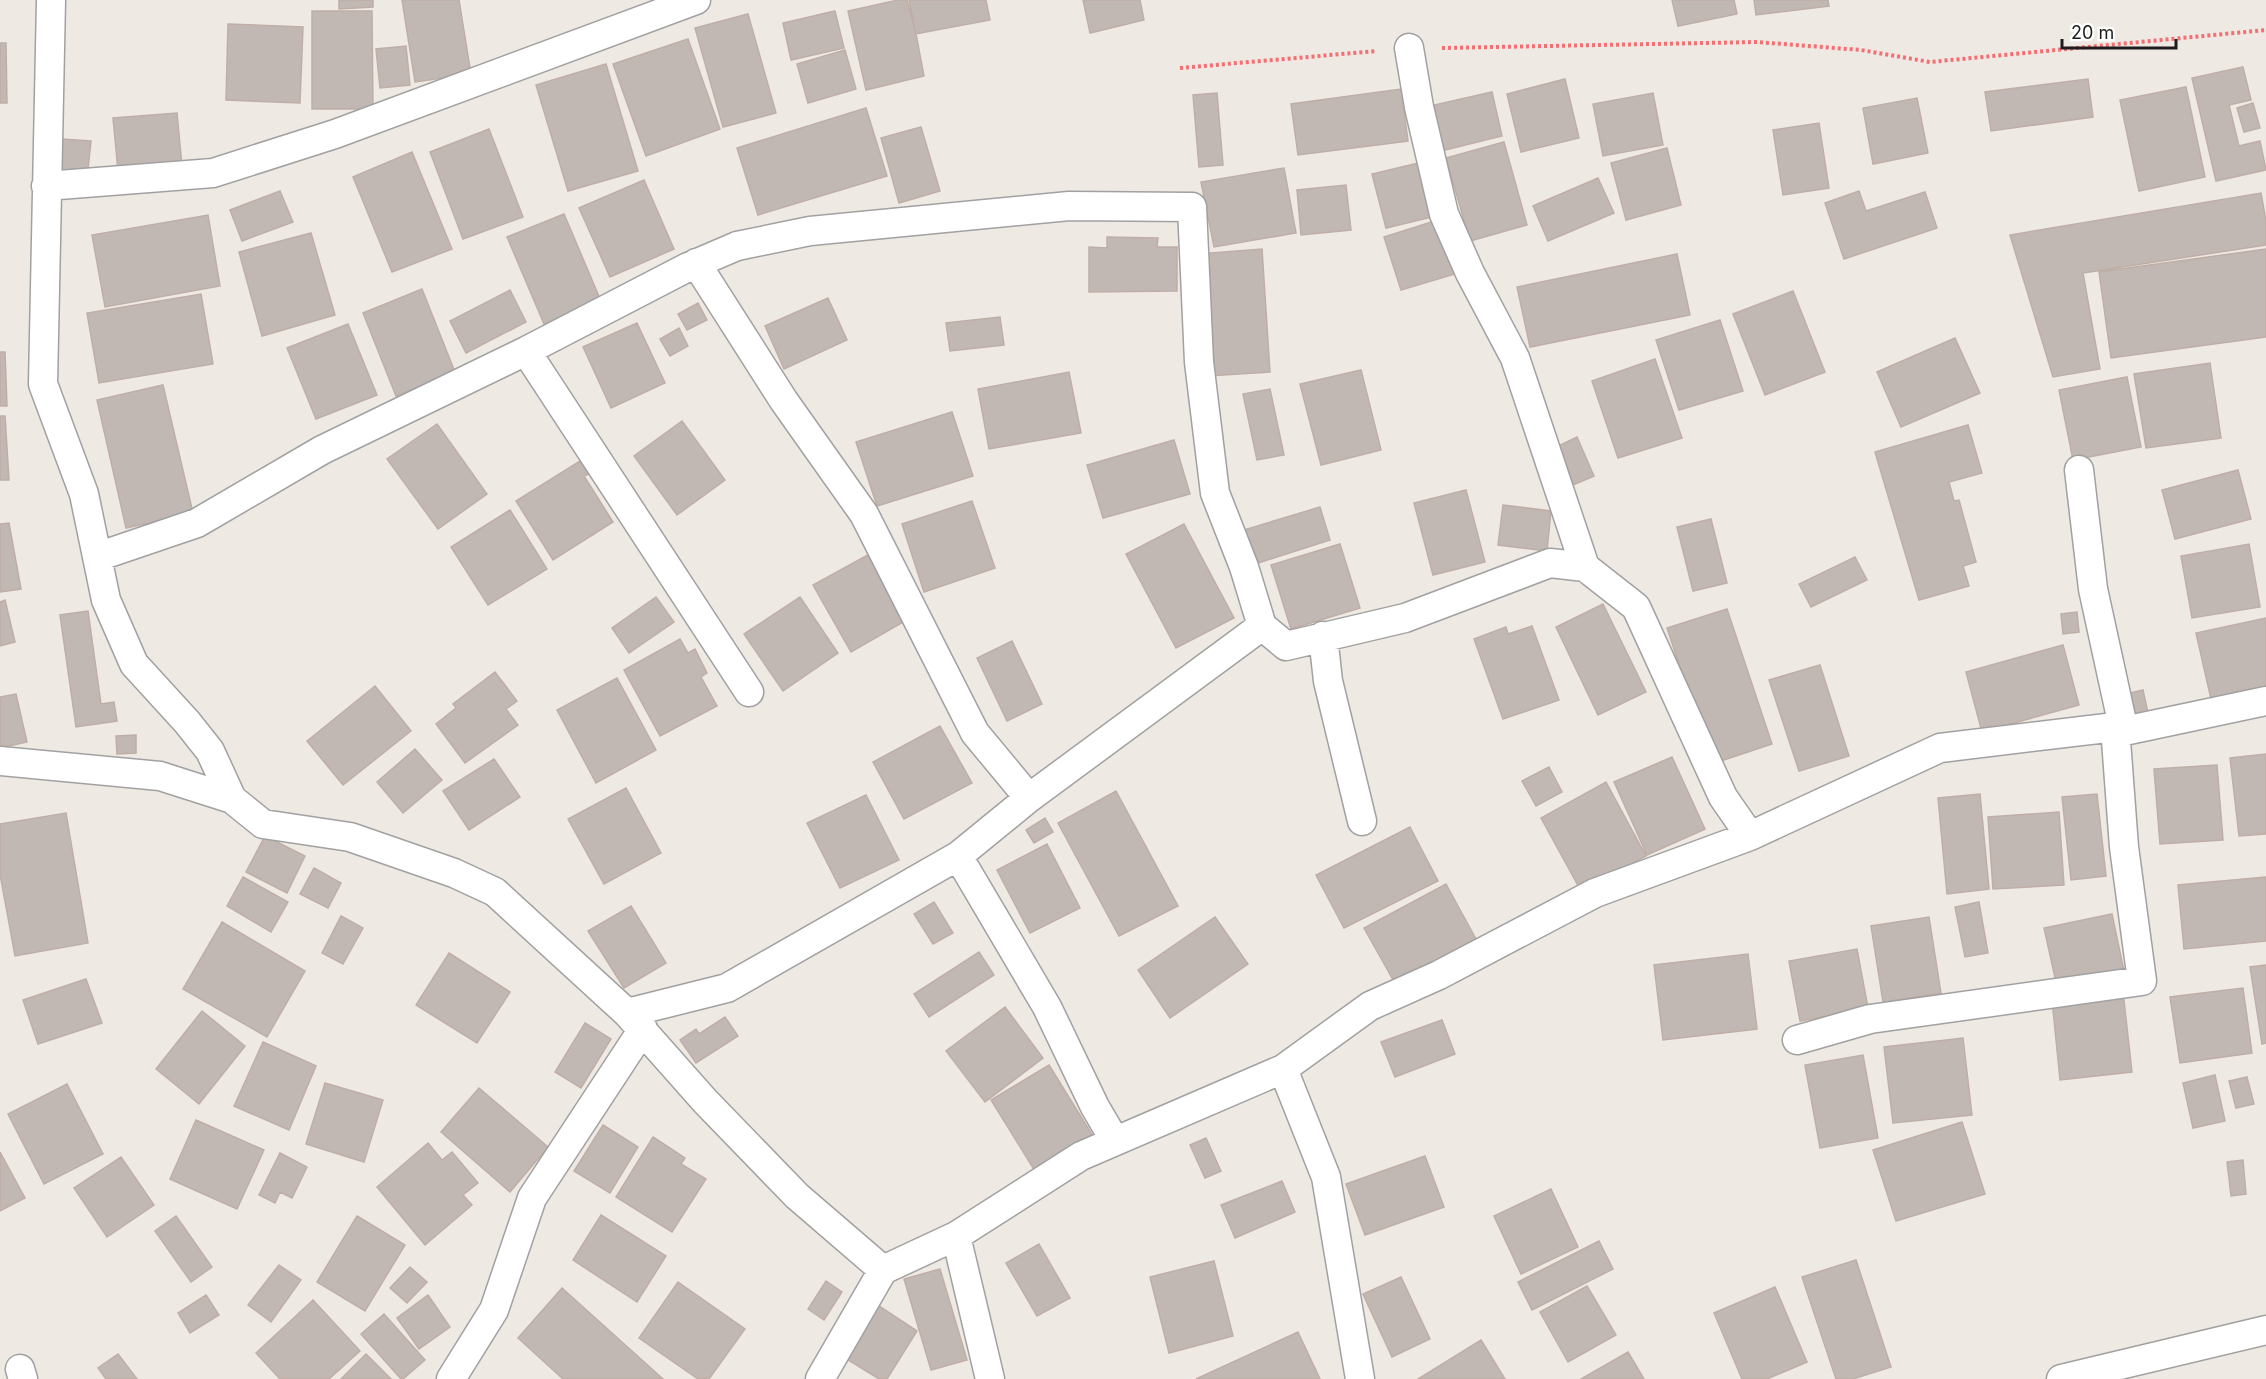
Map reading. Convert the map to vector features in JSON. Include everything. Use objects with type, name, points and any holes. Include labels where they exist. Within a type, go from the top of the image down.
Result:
[{"type":"street","points":[[51,0],[43,384],[84,494],[106,600],[134,664],[210,751],[232,799]]},
{"type":"street","points":[[46,186],[213,173],[335,134],[696,0]]},
{"type":"street","points":[[1409,48],[1419,107],[1444,214],[1470,273],[1515,358],[1585,567]]},
{"type":"street","points":[[97,557],[197,523],[322,450],[526,351],[696,263],[736,246],[810,231],[1069,206],[1192,207],[1199,362],[1215,493],[1244,567],[1262,626],[1286,646],[1405,618],[1550,563],[1585,567],[1636,607],[1723,797],[1750,836]]},
{"type":"street","points":[[696,263],[784,400],[864,514],[975,733],[1029,798]]},
{"type":"street","points":[[526,351],[749,692]]},
{"type":"street","points":[[1797,1040],[1870,1019],[2142,981],[2124,847],[2119,729],[2093,589],[2079,470]]},
{"type":"street","points":[[451,1379],[494,1310],[532,1198],[635,1021],[727,988],[958,856],[1029,798],[1262,626]]},
{"type":"street","points":[[1323,636],[1328,681],[1362,821]]},
{"type":"street","points":[[819,1379],[884,1270],[956,1236],[1081,1156],[1283,1069],[1370,1006],[1439,975],[1595,893],[1750,836],[1940,748],[2119,729],[2266,701]]},
{"type":"street","points":[[0,761],[160,777],[232,799],[263,824],[350,837],[454,873],[495,892],[635,1021],[705,1101],[797,1196],[884,1270]]},
{"type":"street","points":[[958,856],[1047,1007],[1095,1107],[1115,1142]]},
{"type":"street","points":[[1283,1069],[1326,1178],[1360,1379]]},
{"type":"street","points":[[956,1236],[990,1379]]},
{"type":"street","points":[[2061,1379],[2266,1330]]},
{"type":"path","points":[[1180,68],[1409,48],[1757,42],[1862,50],[1929,62],[2266,30]]},
{"type":"building","points":[[339,0],[373,0],[373,7],[339,9]]},
{"type":"building","points":[[402,0],[459,0],[471,74],[415,82]]},
{"type":"building","points":[[907,0],[924,76],[866,90],[848,11]]},
{"type":"building","points":[[909,0],[986,0],[990,20],[916,34]]},
{"type":"building","points":[[1083,0],[1140,0],[1144,20],[1090,33]]},
{"type":"building","points":[[1672,0],[1734,0],[1737,14],[1678,26]]},
{"type":"building","points":[[1754,0],[1828,0],[1829,6],[1756,15]]},
{"type":"building","points":[[312,11],[372,11],[373,109],[312,109]]},
{"type":"building","points":[[835,11],[844,48],[791,60],[783,23]]},
{"type":"building","points":[[748,14],[776,113],[723,127],[695,28]]},
{"type":"building","points":[[228,24],[303,27],[300,103],[226,100]]},
{"type":"building","points":[[688,39],[720,129],[646,156],[613,64]]},
{"type":"building","points":[[0,43],[6,43],[7,103],[0,103]]},
{"type":"building","points":[[406,46],[410,85],[380,88],[376,49]]},
{"type":"building","points":[[845,50],[856,89],[808,103],[797,64]]},
{"type":"building","points":[[606,64],[638,171],[568,191],[536,85]]},
{"type":"building","points":[[2243,67],[2251,100],[2229,105],[2239,146],[2260,141],[2266,170],[2216,181],[2192,78]]},
{"type":"building","points":[[1565,79],[1579,138],[1521,152],[1507,94]]},
{"type":"building","points":[[2088,79],[2093,117],[1991,131],[1985,92]]},
{"type":"building","points":[[2186,87],[2205,177],[2139,191],[2120,100]]},
{"type":"building","points":[[1401,89],[1408,141],[1298,155],[1291,104]]},
{"type":"building","points":[[1492,92],[1502,136],[1441,151],[1430,106]]},
{"type":"building","points":[[1217,93],[1223,165],[1199,167],[1193,95]]},
{"type":"building","points":[[1653,93],[1663,145],[1603,156],[1593,104]]},
{"type":"building","points":[[1917,98],[1928,153],[1873,164],[1863,108]]},
{"type":"building","points":[[2253,103],[2260,128],[2244,132],[2237,108]]},
{"type":"building","points":[[866,108],[887,176],[758,215],[737,148]]},
{"type":"building","points":[[177,113],[182,166],[118,171],[113,118]]},
{"type":"building","points":[[1819,123],[1829,188],[1783,195],[1773,130]]},
{"type":"building","points":[[921,127],[940,191],[899,203],[881,138]]},
{"type":"building","points":[[489,129],[523,217],[463,239],[430,152]]},
{"type":"building","points":[[62,139],[91,141],[87,179],[59,177]]},
{"type":"building","points":[[1504,142],[1527,225],[1470,241],[1446,158]]},
{"type":"building","points":[[1667,148],[1681,205],[1626,220],[1611,163]]},
{"type":"building","points":[[412,152],[452,249],[392,272],[353,177]]},
{"type":"building","points":[[1423,162],[1436,216],[1386,228],[1372,174]]},
{"type":"building","points":[[1284,168],[1296,233],[1214,247],[1201,182]]},
{"type":"building","points":[[1598,178],[1614,213],[1548,241],[1533,206]]},
{"type":"building","points":[[644,180],[674,249],[610,277],[579,208]]},
{"type":"building","points":[[1346,185],[1351,230],[1301,235],[1297,190]]},
{"type":"building","points":[[280,191],[293,222],[242,241],[230,210]]},
{"type":"building","points":[[1859,191],[1866,211],[1925,192],[1937,228],[1844,259],[1825,203]]},
{"type":"building","points":[[2261,193],[2266,221],[2266,245],[2083,273],[2100,369],[2053,377],[2010,235]]},
{"type":"building","points":[[564,214],[601,301],[544,324],[507,237]]},
{"type":"building","points":[[208,215],[220,286],[105,307],[92,235]]},
{"type":"building","points":[[1441,219],[1458,273],[1401,290],[1384,237]]},
{"type":"building","points":[[311,233],[335,315],[262,336],[239,252]]},
{"type":"building","points":[[1107,237],[1158,238],[1157,247],[1177,247],[1177,291],[1089,292],[1089,247],[1107,248]]},
{"type":"building","points":[[1262,249],[1270,372],[1208,376],[1199,254]]},
{"type":"building","points":[[2266,249],[2266,337],[2111,358],[2099,272]]},
{"type":"building","points":[[1677,254],[1690,315],[1530,347],[1517,287]]},
{"type":"building","points":[[422,289],[455,372],[396,396],[363,313]]},
{"type":"building","points":[[510,290],[526,322],[466,353],[450,321]]},
{"type":"building","points":[[1793,291],[1825,372],[1765,395],[1733,314]]},
{"type":"building","points":[[201,294],[213,364],[99,383],[87,313]]},
{"type":"building","points":[[828,298],[847,340],[784,369],[765,326]]},
{"type":"building","points":[[698,303],[707,320],[687,330],[678,314]]},
{"type":"building","points":[[1000,317],[1004,345],[950,351],[946,323]]},
{"type":"building","points":[[1720,320],[1743,391],[1679,410],[1656,340]]},
{"type":"building","points":[[637,323],[665,383],[611,408],[583,347]]},
{"type":"building","points":[[348,324],[377,395],[316,419],[287,348]]},
{"type":"building","points":[[679,328],[688,346],[670,356],[660,339]]},
{"type":"building","points":[[1955,338],[1980,393],[1901,427],[1877,372]]},
{"type":"building","points":[[0,352],[5,352],[7,406],[0,406]]},
{"type":"building","points":[[1655,359],[1682,438],[1618,458],[1592,381]]},
{"type":"building","points":[[2210,363],[2221,438],[2146,448],[2134,374]]},
{"type":"building","points":[[1361,370],[1381,450],[1321,465],[1300,384]]},
{"type":"building","points":[[1069,372],[1081,433],[989,449],[978,389]]},
{"type":"building","points":[[2127,377],[2141,447],[2073,460],[2059,390]]},
{"type":"building","points":[[163,385],[193,513],[126,528],[97,400]]},
{"type":"building","points":[[1270,389],[1284,455],[1257,460],[1243,394]]},
{"type":"building","points":[[952,412],[973,476],[877,506],[856,442]]},
{"type":"building","points":[[0,416],[5,416],[9,480],[0,480]]},
{"type":"building","points":[[682,421],[725,480],[677,515],[634,456]]},
{"type":"building","points":[[437,424],[487,494],[438,529],[387,459]]},
{"type":"building","points":[[1968,425],[1982,473],[1949,482],[1954,501],[1959,500],[1976,562],[1963,566],[1969,586],[1919,600],[1875,452]]},
{"type":"building","points":[[1577,437],[1594,476],[1573,485],[1556,447]]},
{"type":"building","points":[[1174,440],[1190,494],[1103,518],[1087,465]]},
{"type":"building","points":[[580,461],[589,474],[584,476],[613,522],[553,560],[516,501]]},
{"type":"building","points":[[2238,470],[2251,519],[2175,539],[2162,490]]},
{"type":"building","points":[[1466,490],[1485,562],[1433,575],[1414,503]]},
{"type":"building","points":[[972,501],[995,568],[924,592],[902,524]]},
{"type":"building","points":[[1503,505],[1551,511],[1547,551],[1498,545]]},
{"type":"building","points":[[1320,507],[1330,540],[1255,564],[1244,530]]},
{"type":"building","points":[[510,510],[547,569],[488,605],[451,547]]},
{"type":"building","points":[[1711,519],[1727,583],[1693,591],[1677,527]]},
{"type":"building","points":[[9,523],[21,589],[0,592],[0,524]]},
{"type":"building","points":[[1184,524],[1234,618],[1176,648],[1126,554]]},
{"type":"building","points":[[1340,544],[1360,608],[1291,629],[1271,565]]},
{"type":"building","points":[[2249,544],[2260,607],[2192,618],[2181,556]]},
{"type":"building","points":[[875,551],[912,617],[851,652],[813,585]]},
{"type":"building","points":[[1855,557],[1867,580],[1811,607],[1799,584]]},
{"type":"building","points":[[656,597],[674,622],[629,653],[612,628]]},
{"type":"building","points":[[800,597],[838,653],[783,691],[744,634]]},
{"type":"building","points":[[5,600],[15,642],[0,646],[0,602]]},
{"type":"building","points":[[1603,604],[1646,692],[1598,715],[1556,627]]},
{"type":"building","points":[[1727,609],[1772,744],[1712,764],[1667,628]]},
{"type":"building","points":[[88,611],[101,704],[114,702],[117,721],[76,727],[60,615]]},
{"type":"building","points":[[2077,612],[2079,632],[2063,634],[2061,614]]},
{"type":"building","points":[[2266,618],[2266,687],[2211,699],[2196,633]]},
{"type":"building","points":[[1532,626],[1559,700],[1503,719],[1474,639],[1506,627],[1508,634]]},
{"type":"building","points":[[680,639],[688,653],[695,649],[707,673],[701,677],[717,706],[660,736],[624,670]]},
{"type":"building","points":[[1012,641],[1042,704],[1007,721],[977,658]]},
{"type":"building","points":[[2063,645],[2079,705],[1982,732],[1966,672]]},
{"type":"building","points":[[1820,665],[1849,756],[1799,771],[1769,680]]},
{"type":"building","points":[[495,672],[517,701],[506,709],[518,725],[465,763],[436,724],[456,708],[453,704]]},
{"type":"building","points":[[617,678],[656,750],[596,783],[557,710]]},
{"type":"building","points":[[375,686],[411,731],[343,785],[307,741]]},
{"type":"building","points":[[2143,690],[2148,713],[2132,716],[2126,694]]},
{"type":"building","points":[[16,694],[27,742],[0,748],[0,697]]},
{"type":"building","points":[[940,726],[972,783],[904,819],[873,762]]},
{"type":"building","points":[[136,735],[136,753],[117,754],[116,736]]},
{"type":"building","points":[[415,749],[442,780],[403,813],[377,782]]},
{"type":"building","points":[[2266,754],[2266,834],[2239,836],[2230,758]]},
{"type":"building","points":[[1672,757],[1705,829],[1647,855],[1614,782]]},
{"type":"building","points":[[494,759],[520,797],[469,830],[443,791]]},
{"type":"building","points":[[2217,765],[2223,840],[2160,844],[2154,769]]},
{"type":"building","points":[[1549,767],[1562,792],[1536,806],[1522,781]]},
{"type":"building","points":[[1606,782],[1646,856],[1581,891],[1541,818]]},
{"type":"building","points":[[626,788],[661,853],[604,884],[568,819]]},
{"type":"building","points":[[1116,791],[1178,906],[1119,936],[1058,823]]},
{"type":"building","points":[[1980,794],[1989,889],[1947,894],[1938,798]]},
{"type":"building","points":[[2097,794],[2106,876],[2071,880],[2062,797]]},
{"type":"building","points":[[866,795],[899,860],[840,888],[807,823]]},
{"type":"building","points":[[2059,812],[2064,885],[1993,889],[1988,817]]},
{"type":"building","points":[[66,813],[88,943],[15,956],[0,874],[0,824]]},
{"type":"building","points":[[1045,818],[1053,832],[1034,843],[1026,830]]},
{"type":"building","points":[[1410,827],[1438,881],[1344,928],[1316,875]]},
{"type":"building","points":[[265,836],[305,856],[287,893],[246,872]]},
{"type":"building","points":[[1047,844],[1080,908],[1030,933],[997,870]]},
{"type":"building","points":[[314,868],[341,883],[328,908],[300,894]]},
{"type":"building","points":[[243,877],[288,902],[271,932],[227,906]]},
{"type":"building","points":[[2266,877],[2266,941],[2184,949],[2178,885]]},
{"type":"building","points":[[1446,884],[1477,941],[1396,985],[1364,928]]},
{"type":"building","points":[[934,902],[953,933],[933,944],[914,914]]},
{"type":"building","points":[[1979,902],[1988,953],[1965,957],[1955,907]]},
{"type":"building","points":[[631,906],[666,963],[624,988],[588,931]]},
{"type":"building","points":[[2112,914],[2125,976],[2058,991],[2044,928]]},
{"type":"building","points":[[341,916],[363,928],[343,964],[322,953]]},
{"type":"building","points":[[1215,917],[1248,964],[1170,1018],[1138,970]]},
{"type":"building","points":[[1929,917],[1941,993],[1883,1002],[1871,926]]},
{"type":"building","points":[[222,922],[305,971],[267,1037],[183,989]]},
{"type":"building","points":[[1857,949],[1868,1008],[1800,1021],[1789,961]]},
{"type":"building","points":[[979,952],[994,975],[929,1017],[914,994]]},
{"type":"building","points":[[449,953],[510,992],[477,1043],[416,1005]]},
{"type":"building","points":[[1748,954],[1757,1029],[1663,1040],[1654,965]]},
{"type":"building","points":[[2266,965],[2266,1043],[2262,1044],[2250,967]]},
{"type":"building","points":[[86,979],[102,1023],[38,1044],[23,1000]]},
{"type":"building","points":[[2243,988],[2252,1053],[2180,1063],[2170,997]]},
{"type":"building","points":[[2123,992],[2132,1072],[2060,1080],[2052,1000]]},
{"type":"building","points":[[1005,1007],[1043,1058],[985,1102],[946,1051]]},
{"type":"building","points":[[202,1011],[245,1046],[199,1104],[156,1069]]},
{"type":"building","points":[[725,1017],[738,1036],[696,1063],[680,1040],[696,1029],[699,1034]]},
{"type":"building","points":[[1442,1020],[1455,1054],[1395,1077],[1381,1042]]},
{"type":"building","points":[[585,1023],[611,1039],[581,1088],[555,1072]]},
{"type":"building","points":[[1963,1038],[1972,1115],[1893,1123],[1884,1047]]},
{"type":"building","points":[[263,1042],[316,1066],[289,1130],[234,1106]]},
{"type":"building","points":[[1863,1055],[1878,1138],[1820,1148],[1805,1065]]},
{"type":"building","points":[[1049,1065],[1096,1141],[1038,1176],[991,1100]]},
{"type":"building","points":[[2215,1075],[2225,1121],[2193,1128],[2183,1083]]},
{"type":"building","points":[[2247,1077],[2254,1104],[2236,1108],[2229,1081]]},
{"type":"building","points":[[325,1083],[383,1100],[364,1162],[306,1144]]},
{"type":"building","points":[[67,1084],[103,1154],[44,1184],[8,1114]]},
{"type":"building","points":[[479,1088],[548,1147],[510,1192],[441,1132]]},
{"type":"building","points":[[196,1120],[264,1150],[237,1209],[170,1179]]},
{"type":"building","points":[[1962,1122],[1985,1194],[1896,1221],[1873,1150]]},
{"type":"building","points":[[603,1125],[638,1147],[610,1193],[574,1171]]},
{"type":"building","points":[[653,1137],[685,1158],[681,1164],[706,1179],[672,1232],[616,1197]]},
{"type":"building","points":[[1206,1138],[1221,1171],[1205,1178],[1190,1145]]},
{"type":"building","points":[[428,1143],[442,1160],[452,1152],[478,1183],[463,1195],[472,1205],[425,1245],[377,1187]]},
{"type":"building","points":[[0,1152],[25,1198],[0,1211]]},
{"type":"building","points":[[280,1153],[307,1167],[292,1198],[280,1192],[275,1203],[259,1195]]},
{"type":"building","points":[[1425,1156],[1444,1207],[1365,1235],[1346,1184]]},
{"type":"building","points":[[121,1157],[154,1205],[107,1237],[74,1188]]},
{"type":"building","points":[[2243,1160],[2246,1194],[2231,1196],[2227,1162]]},
{"type":"building","points":[[1282,1181],[1295,1212],[1235,1238],[1221,1205]]},
{"type":"building","points":[[1551,1189],[1578,1247],[1521,1274],[1494,1216]]},
{"type":"building","points":[[601,1215],[666,1256],[637,1302],[573,1260]]},
{"type":"building","points":[[176,1216],[212,1267],[191,1282],[155,1231]]},
{"type":"building","points":[[357,1216],[405,1245],[365,1311],[317,1282]]},
{"type":"building","points":[[1599,1241],[1613,1269],[1532,1310],[1518,1282]]},
{"type":"building","points":[[1039,1244],[1070,1298],[1037,1316],[1006,1263]]},
{"type":"building","points":[[1856,1260],[1891,1367],[1853,1379],[1836,1379],[1802,1277]]},
{"type":"building","points":[[1214,1261],[1233,1336],[1169,1353],[1150,1277]]},
{"type":"building","points":[[279,1265],[301,1280],[271,1322],[248,1305]]},
{"type":"building","points":[[410,1267],[427,1282],[407,1303],[390,1288]]},
{"type":"building","points":[[940,1269],[967,1360],[931,1370],[904,1279]]},
{"type":"building","points":[[1401,1277],[1430,1339],[1392,1357],[1363,1294]]},
{"type":"building","points":[[826,1281],[842,1292],[824,1320],[808,1309]]},
{"type":"building","points":[[678,1282],[745,1329],[709,1379],[698,1379],[639,1338]]},
{"type":"building","points":[[1587,1286],[1616,1335],[1568,1362],[1540,1312]]},
{"type":"building","points":[[1775,1287],[1807,1362],[1767,1379],[1742,1379],[1714,1313]]},
{"type":"building","points":[[562,1288],[663,1379],[563,1379],[518,1338]]},
{"type":"building","points":[[206,1295],[219,1315],[190,1333],[178,1313]]},
{"type":"building","points":[[428,1295],[450,1327],[419,1349],[397,1318]]},
{"type":"building","points":[[313,1300],[360,1351],[329,1379],[280,1379],[256,1353]]},
{"type":"building","points":[[879,1306],[917,1331],[887,1379],[879,1379],[845,1358]]},
{"type":"building","points":[[384,1314],[425,1360],[403,1379],[361,1334]]},
{"type":"building","points":[[1298,1332],[1320,1379],[1196,1379]]},
{"type":"building","points":[[1481,1340],[1505,1379],[1418,1379]]},
{"type":"building","points":[[1628,1352],[1644,1379],[1581,1379]]},
{"type":"building","points":[[118,1354],[137,1379],[106,1379],[98,1368]]},
{"type":"building","points":[[366,1354],[391,1379],[341,1379]]}]
